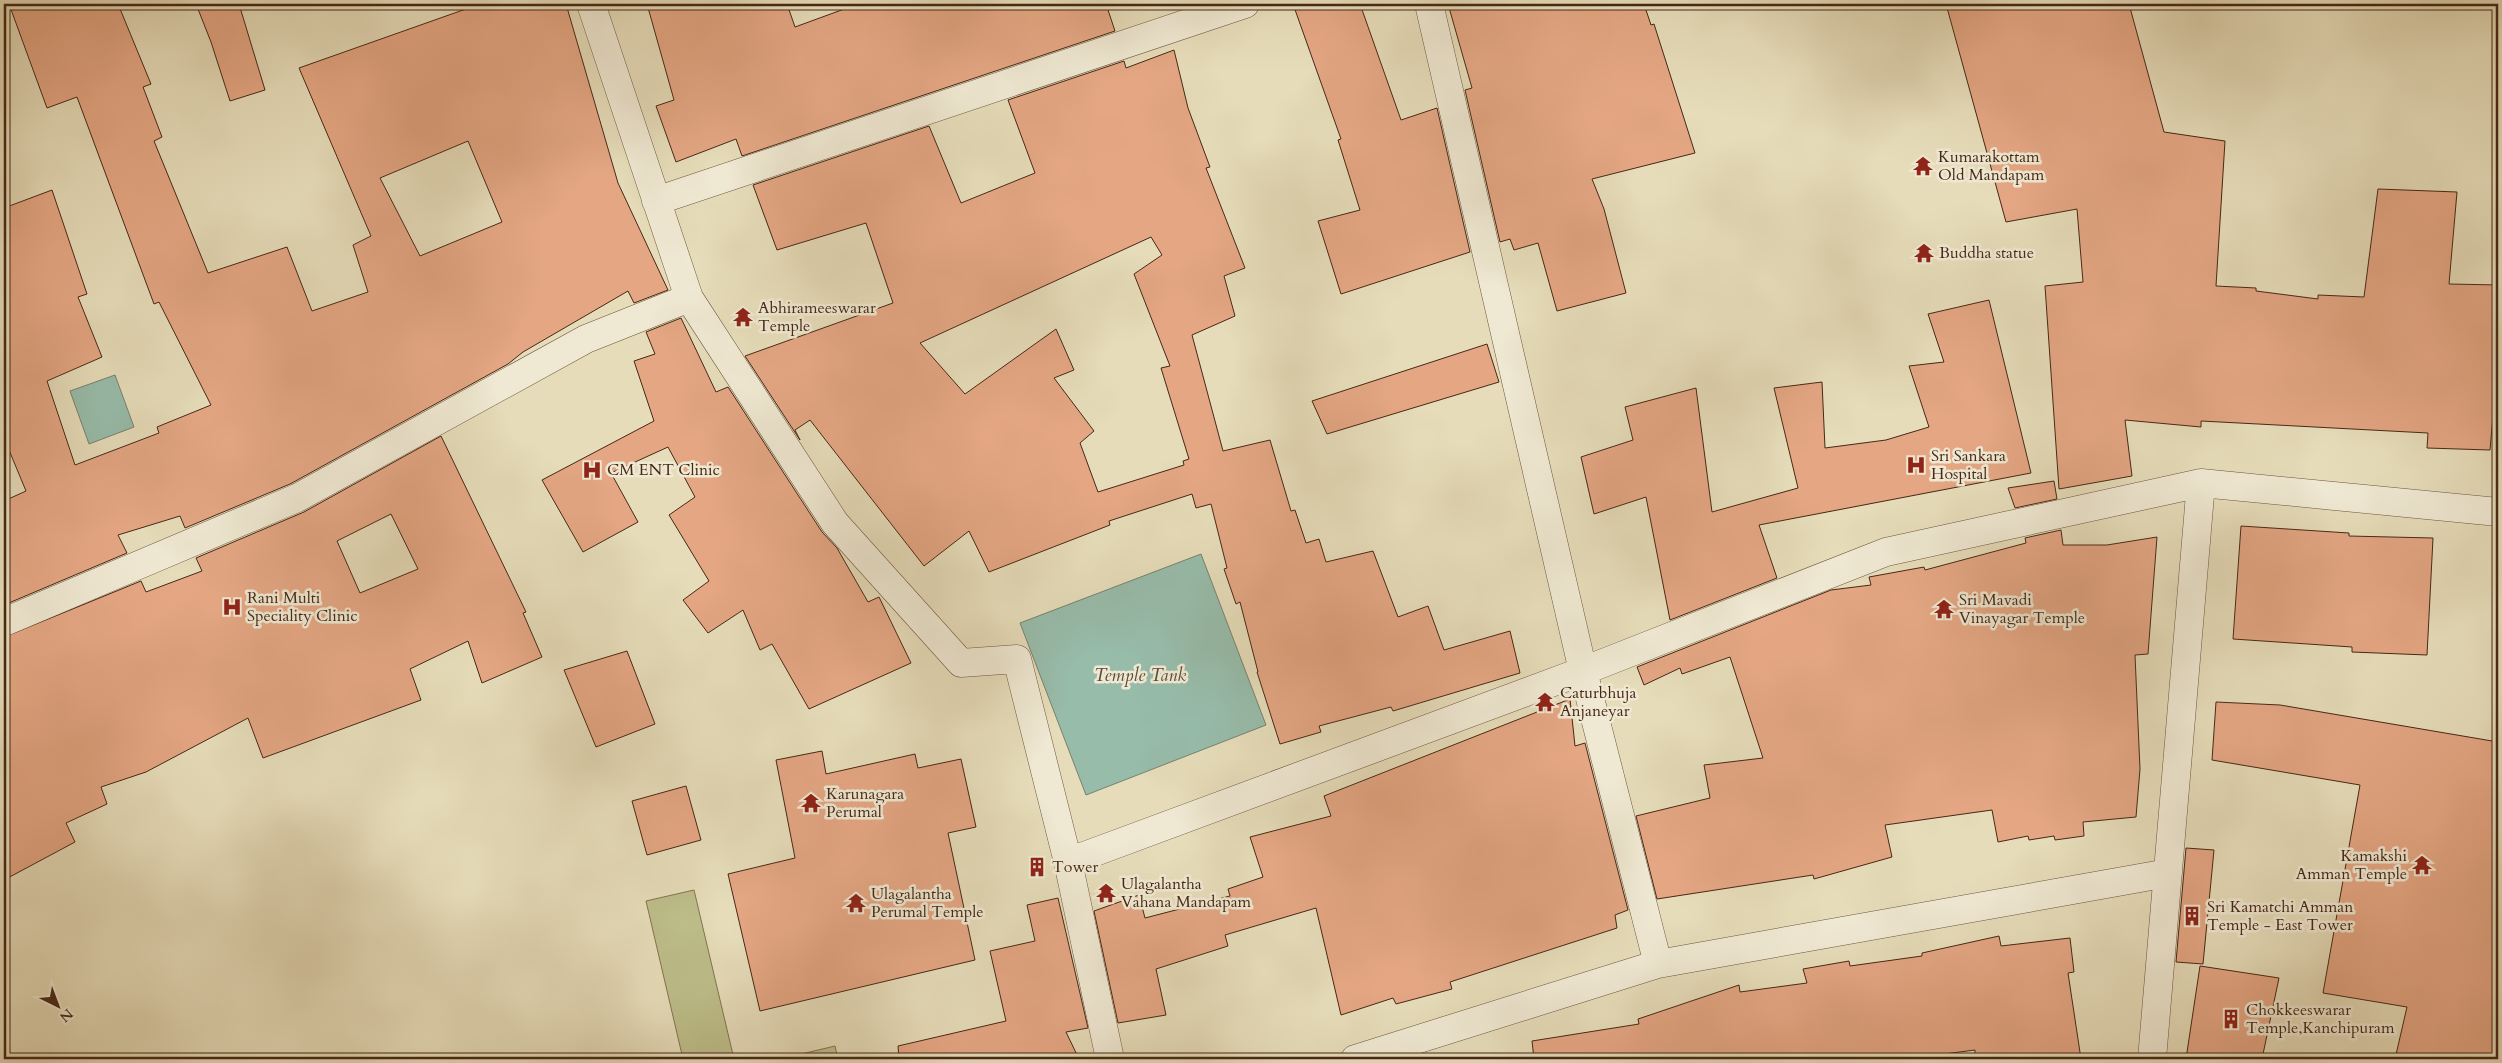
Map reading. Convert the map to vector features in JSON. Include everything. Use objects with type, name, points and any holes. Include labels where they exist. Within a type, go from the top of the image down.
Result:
[{"type":"street","points":[[591,4],[689,298],[835,523],[961,663],[1017,659],[1068,862],[1110,1059]]},
{"type":"street","points":[[656,201],[1245,4]]},
{"type":"street","points":[[1429,4],[1583,672],[1658,964]]},
{"type":"street","points":[[4,622],[297,498],[586,340],[689,298]]},
{"type":"street","points":[[2152,1059],[2201,483]]},
{"type":"street","points":[[1068,862],[1583,672],[1886,552],[2201,483],[2498,512]]},
{"type":"street","points":[[1355,1059],[1658,964],[2168,873]]},
{"type":"shaded area","points":[[694,890],[734,1059],[683,1059],[646,901]]},
{"type":"shaded area","points":[[835,1046],[838,1059],[780,1059]]},
{"type":"water","points":[[115,375],[134,427],[89,444],[70,391]]},
{"type":"water","name":"Temple Tank","points":[[1201,554],[1266,725],[1086,795],[1020,623]]},
{"type":"building","points":[[9,4],[118,4],[151,84],[143,87],[162,137],[154,141],[208,273],[287,247],[312,311],[368,292],[353,245],[371,236],[299,68],[480,4],[566,4],[618,183],[668,290],[634,303],[628,291],[523,352],[508,364],[290,484],[185,528],[180,516],[118,535],[127,553],[4,605],[4,501],[26,491],[4,438],[4,208],[52,190],[87,294],[78,297],[102,357],[47,381],[75,465],[159,433],[157,427],[211,405],[159,302],[154,304],[77,97],[47,108]],"holes":[[[468,141],[502,222],[420,256],[380,178]]]},
{"type":"building","points":[[196,4],[239,4],[265,90],[230,101],[211,42]]},
{"type":"building","points":[[647,4],[787,4],[795,27],[858,4],[1106,4],[1115,31],[742,156],[736,139],[676,162],[656,106],[674,100]]},
{"type":"building","points":[[1293,4],[1360,4],[1401,120],[1437,108],[1470,252],[1341,294],[1318,221],[1360,210],[1338,140],[1341,139]]},
{"type":"building","points":[[1448,4],[1644,4],[1651,25],[1654,24],[1695,153],[1592,179],[1604,209],[1626,293],[1557,311],[1538,243],[1514,250],[1510,239],[1500,242],[1465,90],[1472,88]]},
{"type":"building","points":[[1946,4],[2129,4],[2164,132],[2225,141],[2216,286],[2256,288],[2256,291],[2318,299],[2318,295],[2364,297],[2378,189],[2457,192],[2449,284],[2498,285],[2498,359],[2490,450],[2427,448],[2428,433],[2201,421],[2201,427],[2125,420],[2132,476],[2059,489],[2045,286],[2083,282],[2077,209],[2006,222]]},
{"type":"building","points":[[1174,50],[1188,108],[1210,167],[1206,168],[1245,268],[1224,276],[1235,316],[1192,335],[1223,451],[1270,440],[1291,511],[1295,510],[1306,543],[1319,539],[1326,562],[1373,551],[1398,617],[1428,606],[1444,650],[1510,631],[1520,673],[1393,711],[1391,707],[1319,726],[1321,732],[1280,744],[1257,672],[1240,602],[1236,604],[1224,569],[1227,568],[1211,504],[1196,508],[1192,494],[1109,521],[1110,525],[989,572],[969,531],[924,566],[810,420],[795,430],[800,440],[745,356],[893,303],[866,223],[777,250],[753,185],[929,126],[961,203],[1035,173],[1008,100],[1124,61],[1126,68]],"holes":[[[1151,237],[1162,255],[1134,274],[1170,366],[1161,368],[1189,459],[1183,461],[1184,465],[1098,492],[1080,443],[1094,431],[1054,378],[1074,370],[1056,329],[965,394],[920,343]]]},
{"type":"building","points":[[1989,300],[2031,473],[1759,525],[1777,578],[1670,620],[1646,497],[1594,514],[1581,457],[1633,440],[1625,407],[1696,388],[1712,512],[1798,488],[1774,388],[1822,382],[1825,448],[1886,440],[1929,427],[1909,366],[1944,362],[1928,314]]},
{"type":"building","points":[[681,318],[716,392],[728,387],[822,532],[837,548],[868,602],[879,597],[911,663],[809,709],[772,644],[760,650],[743,610],[708,633],[683,600],[709,581],[669,515],[695,497],[668,447],[611,473],[638,522],[583,552],[542,480],[654,421],[634,361],[655,354],[646,332]]},
{"type":"building","points":[[1487,344],[1499,382],[1327,434],[1312,401]]},
{"type":"building","points":[[441,436],[526,612],[523,613],[542,657],[482,683],[468,641],[410,669],[421,700],[263,758],[248,718],[146,772],[101,787],[107,804],[66,823],[75,842],[4,880],[4,637],[141,581],[146,592],[202,571],[196,558],[304,512]],"holes":[[[391,514],[418,569],[360,593],[337,541]]]},
{"type":"building","points":[[2054,481],[2057,499],[2015,508],[2008,488]]},
{"type":"building","points":[[2241,526],[2349,533],[2349,536],[2433,538],[2427,655],[2352,652],[2352,647],[2233,639]]},
{"type":"building","points":[[2061,530],[2063,545],[2107,545],[2157,537],[2148,654],[2135,655],[2140,769],[2136,817],[2083,822],[2084,836],[2055,840],[2054,836],[2029,840],[2028,836],[1998,842],[1992,810],[1885,825],[1892,857],[1814,879],[1813,875],[1657,899],[1636,816],[1710,798],[1704,765],[1763,758],[1730,657],[1682,674],[1680,668],[1644,685],[1637,667],[1831,590],[1871,585],[1869,577],[1924,567],[1925,570],[2026,543],[2025,538]]},
{"type":"building","points":[[627,651],[655,724],[596,747],[564,670]]},
{"type":"building","points":[[1570,699],[1575,746],[1585,743],[1628,910],[1615,915],[1617,928],[1450,982],[1452,989],[1396,1004],[1393,998],[1341,1015],[1316,908],[1225,935],[1228,946],[1156,969],[1166,1015],[1118,1023],[1094,911],[1139,895],[1145,918],[1230,896],[1228,889],[1263,877],[1250,837],[1331,816],[1324,796]]},
{"type":"building","name":"Kamakshi Amman Temple","points":[[2216,702],[2280,705],[2498,742],[2498,1059],[2395,1059],[2407,1007],[2323,993],[2360,785],[2212,760]]},
{"type":"building","points":[[822,751],[826,774],[915,754],[918,768],[961,759],[976,827],[948,833],[975,960],[760,1011],[728,874],[795,858],[776,760]]},
{"type":"building","points":[[686,786],[701,840],[647,855],[632,801]]},
{"type":"building","name":"Sri Kamatchi Amman Temple - East Tower","points":[[2186,848],[2214,850],[2203,964],[2176,962]]},
{"type":"building","points":[[1058,898],[1088,1028],[1066,1032],[1079,1059],[899,1059],[898,1046],[1006,1021],[990,951],[1035,941],[1027,905]]},
{"type":"building","points":[[1999,936],[2001,946],[2070,938],[2074,972],[2068,973],[2081,1059],[1975,1059],[1975,1050],[1906,1059],[1534,1059],[1532,1041],[1639,1024],[1638,1019],[1739,985],[1740,992],[1807,983],[1803,969],[1849,961],[1850,966],[1922,956],[1922,953]]},
{"type":"building","name":"Chokkeeswarar Temple,Kanchipuram","points":[[2200,966],[2279,978],[2262,1059],[2186,1059]]},
{"type":"place","name":"Kumarakottam Old Mandapam","points":[[1923,166]]},
{"type":"place","name":"Buddha statue","points":[[1924,253]]},
{"type":"place","name":"Abhirameeswarar Temple","points":[[743,317]]},
{"type":"place","name":"Sri Sankara Hospital","points":[[1916,465]]},
{"type":"place","name":"CM ENT Clinic","points":[[592,470]]},
{"type":"place","name":"Rani Multi Speciality Clinic","points":[[232,607]]},
{"type":"place","name":"Sri Mavadi Vinayagar Temple","points":[[1944,609]]},
{"type":"place","name":"Caturbhuja Anjaneyar","points":[[1545,702]]},
{"type":"place","name":"Karunagara Perumal","points":[[811,803]]},
{"type":"place","name":"Kamakshi Amman Temple","points":[[2422,865]]},
{"type":"place","name":"Tower","points":[[1037,867]]},
{"type":"place","name":"Ulagalantha Vahana Mandapam","points":[[1106,893]]},
{"type":"place","name":"Ulagalantha Perumal Temple","points":[[856,903]]},
{"type":"place","name":"Sri Kamatchi Amman Temple - East Tower","points":[[2192,916]]},
{"type":"place","name":"Chokkeeswarar Temple,Kanchipuram","points":[[2231,1019]]}]
